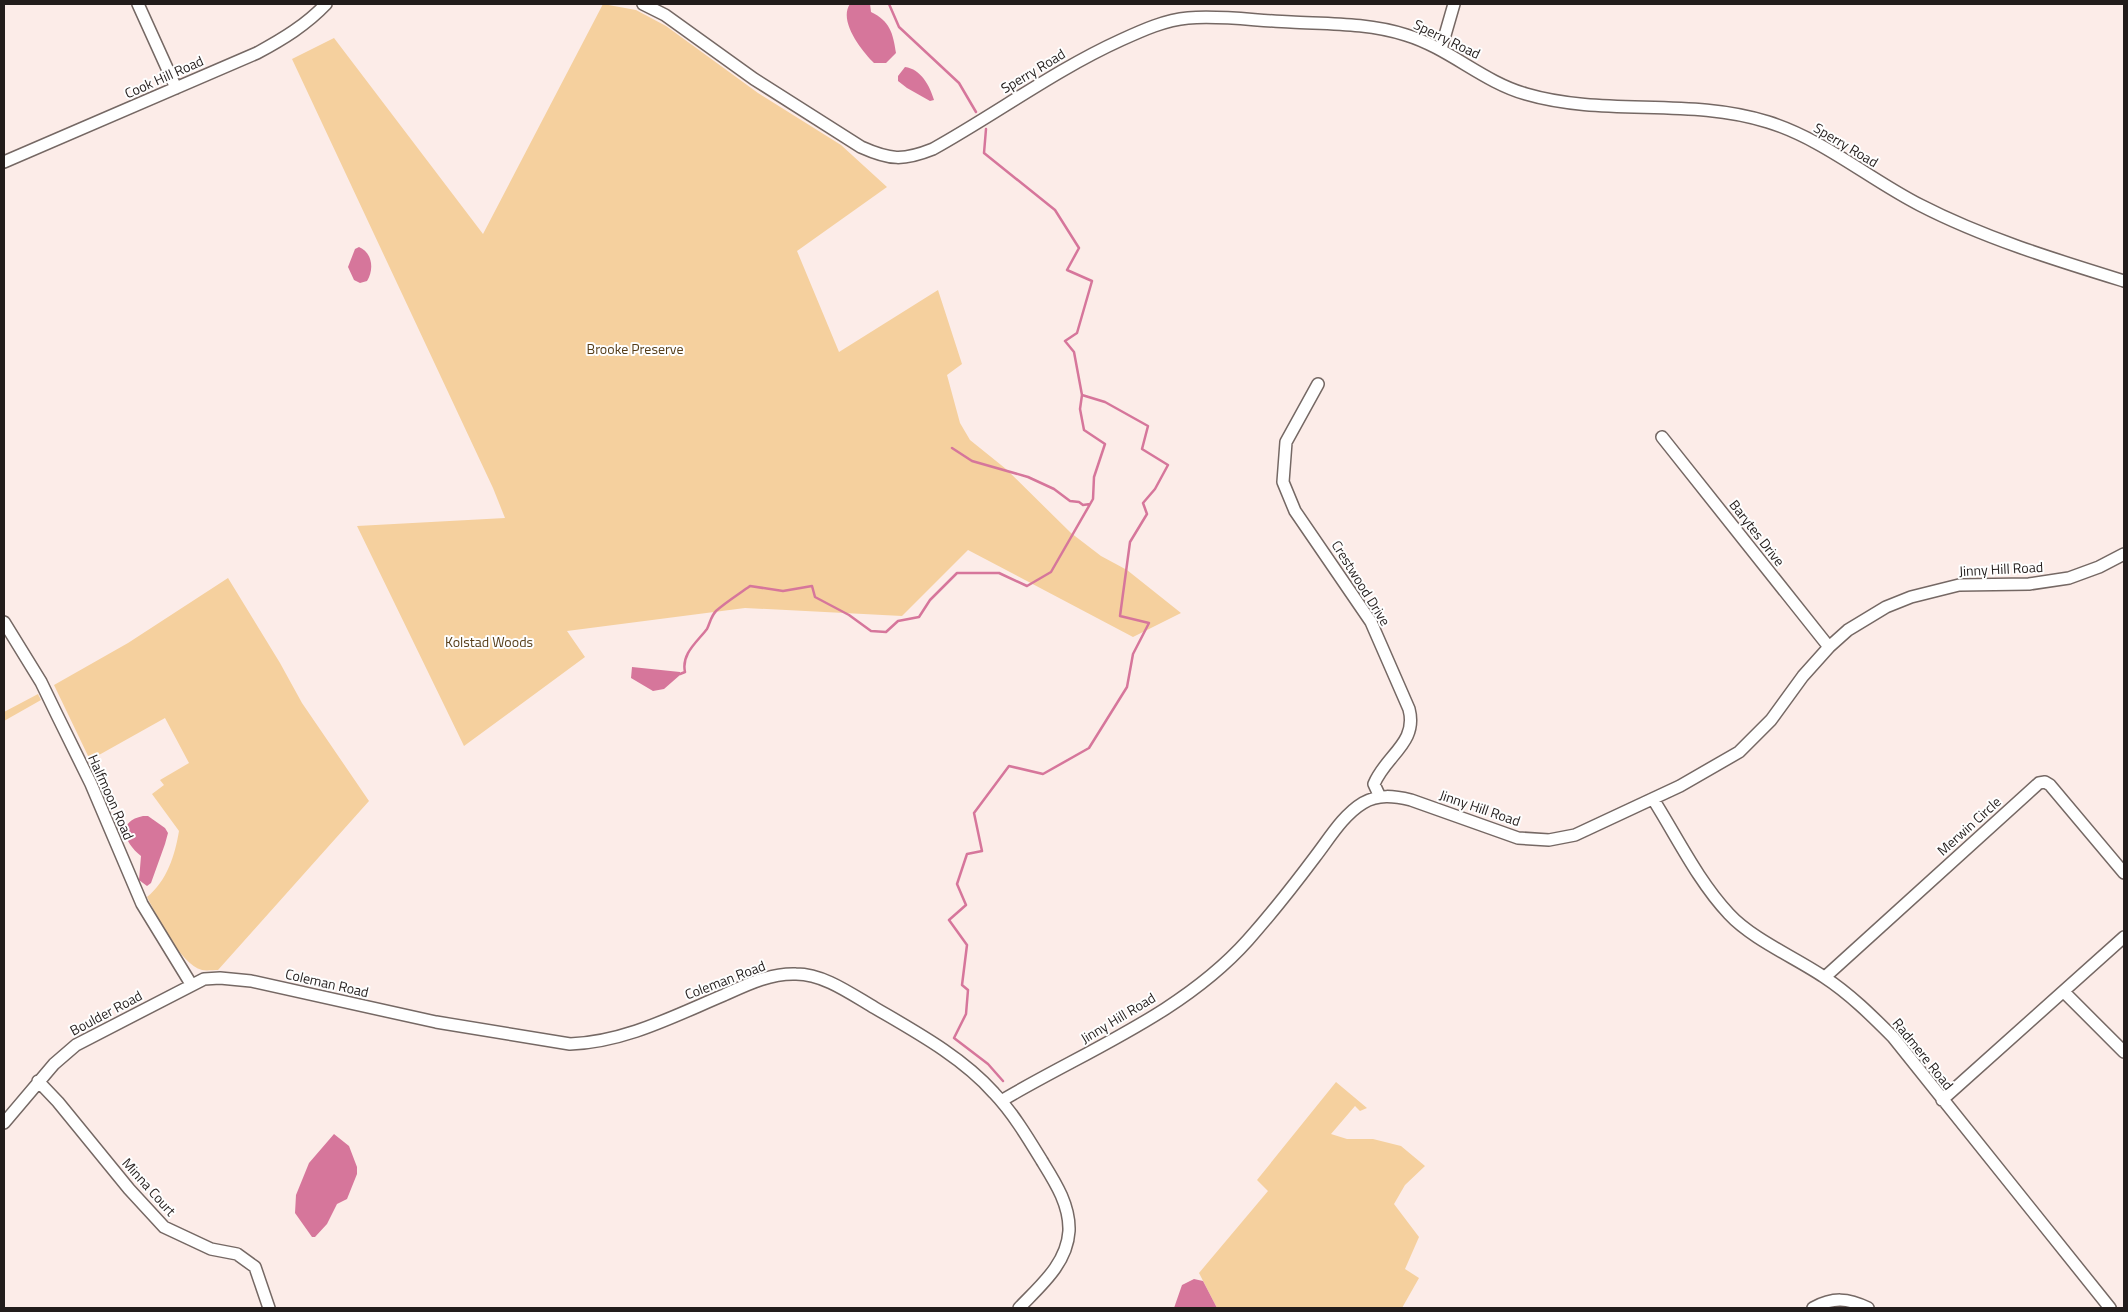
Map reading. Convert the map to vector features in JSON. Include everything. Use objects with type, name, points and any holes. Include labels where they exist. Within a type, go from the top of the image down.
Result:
[{"type":"street","points":[[138,4],[176,88]]},
{"type":"street","name":"Cook Hill Road","points":[[4,162],[276,43],[304,24],[326,4]]},
{"type":"street","name":"Sperry Road","points":[[643,4],[664,14],[754,79],[853,142],[879,155],[892,158],[913,157],[932,150],[1070,65],[1130,36],[1172,21],[1210,18],[1361,26],[1405,34],[1441,49],[1512,89],[1544,99],[1711,110],[1752,117],[1778,125],[1797,133],[1879,183],[1932,212],[1988,234],[2124,281]]},
{"type":"street","points":[[1441,49],[1454,4]]},
{"type":"street","name":"Crestwood Drive","points":[[1318,384],[1286,442],[1283,482],[1295,511],[1371,622],[1409,709],[1412,722],[1407,738],[1378,775],[1374,784],[1380,797]]},
{"type":"street","name":"Barytes Drive","points":[[1662,437],[1829,647]]},
{"type":"street","name":"Jinny Hill Road","points":[[1002,1102],[1157,1014],[1213,973],[1248,940],[1350,814],[1363,803],[1380,797],[1396,797],[1411,800],[1507,836],[1537,840],[1575,834],[1653,799],[1723,762],[1756,737],[1809,669],[1829,647],[1867,617],[1911,597],[1959,585],[2029,584],[2069,578],[2094,570],[2124,554]]},
{"type":"street","name":"Halfmoon Road","points":[[4,622],[41,682],[90,784],[142,904],[191,984]]},
{"type":"street","name":"Merwin Circle","points":[[1825,978],[2039,782],[2045,782],[2050,785],[2124,872]]},
{"type":"street","name":"Radmere Road","points":[[1653,799],[1709,890],[1730,915],[1763,940],[1825,978],[1861,1006],[1893,1038],[2110,1308]]},
{"type":"street","points":[[1942,1100],[2124,938]]},
{"type":"street","name":"Coleman Road","points":[[191,984],[212,978],[251,981],[436,1022],[551,1042],[581,1043],[606,1040],[632,1033],[769,977],[805,974],[842,989],[927,1040],[969,1069],[1002,1102],[1056,1184],[1064,1201],[1069,1229],[1064,1254],[1055,1269],[1019,1308]]},
{"type":"street","name":"Boulder Road","points":[[4,1123],[38,1081],[76,1045],[191,984]]},
{"type":"street","points":[[2064,992],[2124,1052]]},
{"type":"street","name":"Minna Court","points":[[38,1081],[58,1102],[129,1190],[164,1227],[211,1249],[237,1254],[255,1267],[269,1308]]},
{"type":"street","points":[[1813,1308],[1825,1302],[1851,1300],[1868,1308]]},
{"type":"green space","name":"Brooke Preserve","points":[[603,4],[636,10],[666,26],[758,93],[841,145],[887,187],[797,251],[839,352],[938,290],[962,364],[947,375],[960,423],[970,440],[1006,469],[1071,533],[1101,556],[1127,570],[1181,613],[1133,637],[968,550],[902,616],[745,608],[567,631],[585,657],[464,746],[357,526],[505,518],[493,488],[292,59],[334,38],[483,234]]},
{"type":"green space","points":[[228,578],[302,703],[369,801],[218,970],[202,970],[186,959],[178,949],[163,927],[147,897],[160,883],[169,867],[179,831],[152,794],[164,785],[160,780],[189,763],[165,718],[90,760],[54,685],[128,643]]},
{"type":"green space","points":[[38,694],[41,700],[4,721],[4,712]]},
{"type":"green space","points":[[1336,1082],[1367,1108],[1360,1111],[1355,1106],[1331,1134],[1347,1139],[1373,1139],[1401,1146],[1425,1166],[1405,1185],[1394,1204],[1419,1237],[1405,1269],[1419,1278],[1402,1308],[1217,1308],[1199,1273],[1268,1191],[1257,1180]]},
{"type":"shaded area","points":[[850,4],[870,4],[871,12],[882,19],[890,28],[896,53],[886,63],[874,63],[858,44],[847,19],[847,11]]},
{"type":"shaded area","points":[[905,67],[916,71],[924,79],[934,100],[930,101],[898,81],[898,76]]},
{"type":"shaded area","points":[[359,247],[367,253],[371,262],[371,272],[367,281],[360,283],[354,280],[348,267],[355,249]]},
{"type":"shaded area","points":[[632,667],[680,672],[680,675],[664,689],[653,691],[631,678]]},
{"type":"shaded area","points":[[143,816],[148,816],[165,828],[168,833],[151,883],[147,886],[139,880],[141,856],[135,851],[125,833],[129,823]]},
{"type":"shaded area","points":[[334,1134],[349,1146],[357,1167],[357,1174],[347,1199],[337,1204],[327,1224],[315,1237],[312,1237],[295,1213],[296,1195],[309,1163]]},
{"type":"shaded area","points":[[1194,1279],[1203,1281],[1217,1308],[1174,1308],[1182,1285]]},
{"type":"waterway","points":[[889,4],[899,27],[959,83],[976,112]]},
{"type":"waterway","points":[[986,129],[984,153],[1055,210],[1079,248],[1067,270],[1092,281],[1077,333],[1065,341],[1074,352],[1082,395],[1105,402],[1148,426],[1142,449],[1168,465],[1155,489],[1143,503],[1147,514],[1130,542],[1120,616],[1149,623],[1133,654],[1127,687],[1089,748],[1043,774],[1009,766],[974,813],[982,851],[967,854],[957,884],[966,905],[949,920],[967,945],[962,985],[968,990],[966,1014],[954,1038],[988,1064],[1003,1081]]},
{"type":"waterway","points":[[680,674],[685,672],[685,660],[707,629],[714,613],[750,586],[783,591],[812,586],[815,597],[849,615],[871,631],[886,632],[898,621],[919,617],[930,600],[957,573],[999,573],[1027,586],[1051,572],[1093,499],[1094,477],[1105,444],[1084,430],[1080,409],[1082,395]]},
{"type":"waterway","points":[[952,448],[972,461],[1028,477],[1054,489],[1070,501],[1079,502],[1083,505],[1090,504]]},
{"type":"park label","name":"Kolstad Woods","points":[[489,642]]}]
